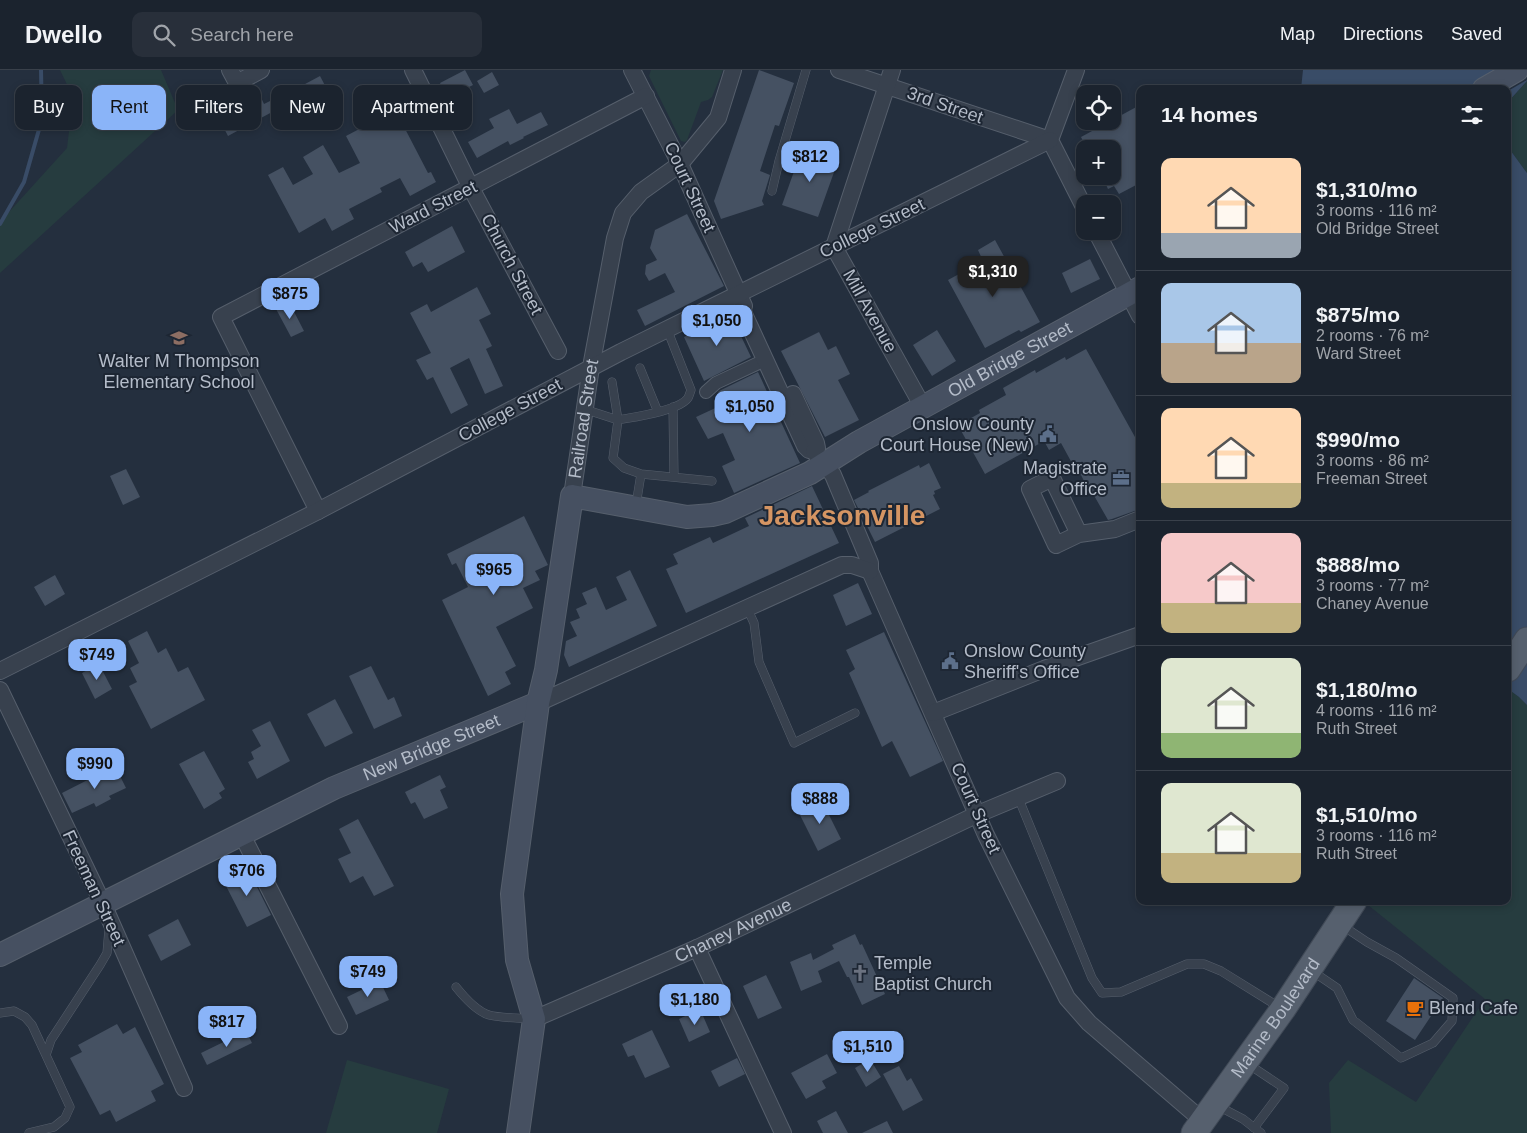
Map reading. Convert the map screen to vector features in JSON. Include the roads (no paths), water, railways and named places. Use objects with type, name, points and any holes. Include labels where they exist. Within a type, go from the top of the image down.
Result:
[{"type":"main road","points":[[1491,85],[1517,70]]},
{"type":"main road","name":"Old Bridge Street","points":[[572,496],[687,517],[712,516],[740,506],[819,458],[859,442],[1134,291]]},
{"type":"main road","name":"Railroad Street","points":[[534,1019],[517,960],[512,894],[538,703],[546,670],[572,496]]},
{"type":"main road","points":[[1511,664],[1527,640]]},
{"type":"main road","name":"New Bridge Street","points":[[0,955],[106,911],[242,835],[334,788],[538,703]]},
{"type":"main road","name":"Marine Boulevard","points":[[1204,1119],[1283,1009],[1351,905]]},
{"type":"main road","points":[[518,1133],[534,1019]]},
{"type":"street","points":[[234,76],[261,70]]},
{"type":"street","name":"Church Street","points":[[412,70],[471,188],[558,351]]},
{"type":"street","name":"Court Street","points":[[632,70],[680,164],[742,300],[753,311],[769,359],[800,421],[816,443],[819,458],[832,475],[870,563],[870,571],[934,712],[986,835],[1067,998],[1089,1023],[1204,1119]]},
{"type":"street","points":[[643,91],[646,70]]},
{"type":"street","name":"Railroad Street","points":[[572,496],[591,367],[615,238],[623,213],[641,192],[680,164],[718,118],[733,70]]},
{"type":"street","name":"3rd Street","points":[[839,70],[890,78],[1050,140]]},
{"type":"street","points":[[1076,70],[1050,140],[1078,195]]},
{"type":"street","points":[[834,247],[890,78]]},
{"type":"street","name":"Ward Street","points":[[318,511],[221,317],[471,188],[643,91]]},
{"type":"street","name":"College Street","points":[[0,671],[318,511],[591,367],[667,329],[742,300],[834,247],[1050,140]]},
{"type":"street","points":[[1102,240],[1134,291]]},
{"type":"street","name":"Mill Avenue","points":[[834,247],[922,408]]},
{"type":"street","points":[[706,392],[716,383],[769,359]]},
{"type":"street","points":[[1078,534],[1115,529],[1136,521]]},
{"type":"street","name":"New Bridge Street","points":[[538,703],[842,565],[852,565],[870,571]]},
{"type":"street","points":[[934,712],[1044,669],[1136,637]]},
{"type":"street","name":"Freeman Street","points":[[0,690],[106,911],[184,1088]]},
{"type":"street","name":"Chaney Avenue","points":[[534,1019],[697,948],[978,814],[1057,781]]},
{"type":"street","points":[[242,835],[339,1026]]},
{"type":"street","points":[[697,948],[783,1133]]},
{"type":"lane","points":[[772,191],[806,70]]},
{"type":"lane","points":[[584,409],[618,420],[658,412],[673,407],[687,399],[691,390],[667,329]]},
{"type":"lane","points":[[640,368],[658,412]]},
{"type":"lane","points":[[612,382],[618,420],[613,458],[624,468],[641,474],[712,481]]},
{"type":"lane","points":[[673,407],[674,477]]},
{"type":"lane","points":[[635,508],[641,474]]},
{"type":"lane","points":[[747,608],[754,623],[758,662],[794,743],[855,714]]},
{"type":"lane","points":[[1018,797],[1092,978],[1102,993],[1121,992],[1187,964],[1204,964],[1221,970],[1283,1009]]},
{"type":"lane","points":[[46,1055],[51,1040],[107,953],[110,934],[106,911]]},
{"type":"lane","points":[[1309,969],[1337,988],[1353,1020],[1401,1058],[1433,1043],[1452,1021],[1452,998],[1396,958],[1339,924]]},
{"type":"lane","points":[[456,987],[465,998],[489,1015],[534,1019]]},
{"type":"lane","points":[[0,1013],[14,1011],[25,1017],[32,1025],[70,1107],[66,1118],[54,1127],[30,1133]]},
{"type":"lane","points":[[1204,1119],[1243,1119],[1257,1130],[1284,1088],[1246,1062]]},
{"type":"water","points":[[1303,70],[1498,70],[1505,85],[1301,85]]},
{"type":"water","points":[[1527,81],[1511,99],[1511,89]]},
{"type":"water","points":[[1511,151],[1527,173],[1527,705],[1511,691]]},
{"type":"waterway","points":[[0,224],[24,182],[42,119],[41,70]]},
{"type":"place","name":"Walter M Thompson Elementary School","points":[[179,338]]},
{"type":"place","name":"Onslow County Court House (New)","points":[[1048,434]]},
{"type":"place","name":"Magistrate Office","points":[[1121,478]]},
{"type":"place","name":"Onslow County Sheriff's Office","points":[[950,661]]},
{"type":"place","name":"Temple Baptist Church","points":[[860,973]]},
{"type":"place","name":"Blend Cafe","points":[[1415,1008]]},
{"type":"district","name":"Jacksonville","points":[[842,515]]}]
